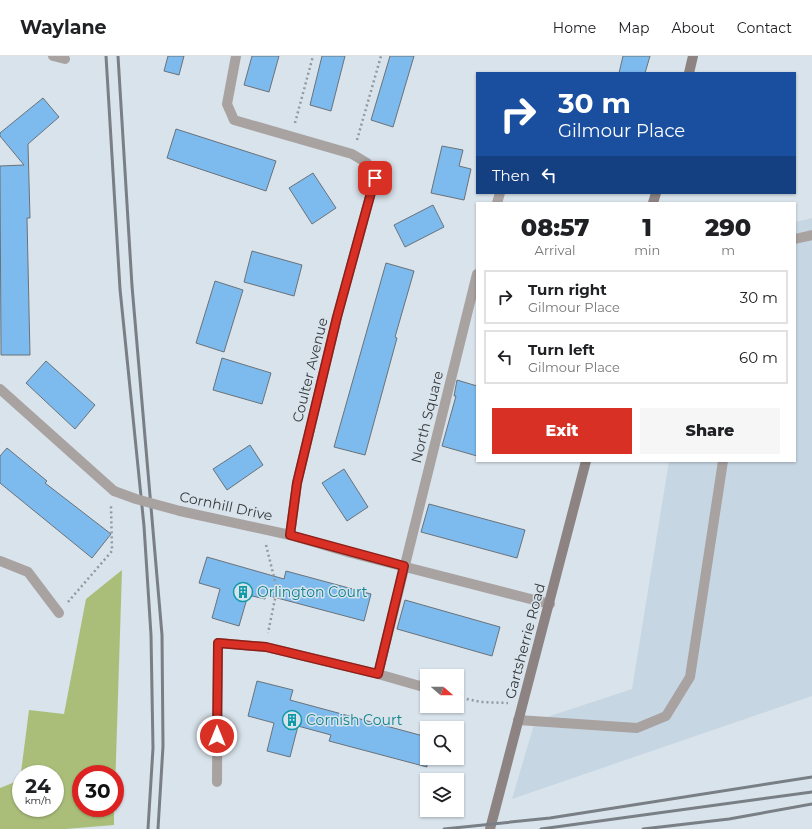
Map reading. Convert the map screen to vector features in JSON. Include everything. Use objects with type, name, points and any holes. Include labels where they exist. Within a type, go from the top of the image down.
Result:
[{"type":"street","points":[[53,56],[65,59]]},
{"type":"street","name":"Coulter Avenue","points":[[236,56],[227,104],[234,120],[352,154],[367,163],[375,178],[337,317],[297,483],[290,535]]},
{"type":"street","points":[[689,72],[693,56]]},
{"type":"street","points":[[796,239],[812,235]]},
{"type":"street","name":"North Square","points":[[378,674],[476,278]]},
{"type":"street","name":"Cornhill Drive","points":[[0,389],[112,489],[136,499],[180,511],[290,535],[550,604]]},
{"type":"street","name":"Gartsherrie Road","points":[[490,829],[522,704],[550,604],[586,462]]},
{"type":"street","points":[[518,720],[637,728],[666,716],[690,677],[723,462]]},
{"type":"street","points":[[0,561],[28,572],[58,613]]},
{"type":"street","points":[[217,782],[218,643],[266,647],[378,674],[420,686]]},
{"type":"path","points":[[292,136],[313,56]]},
{"type":"path","points":[[352,154],[381,56]]},
{"type":"path","points":[[58,613],[112,551],[112,489]]},
{"type":"path","points":[[262,529],[277,588],[266,647]]},
{"type":"path","points":[[464,698],[481,702],[522,704]]},
{"type":"shaded area","points":[[812,218],[812,696],[512,799],[535,721],[632,689],[669,462],[796,462],[796,222]]},
{"type":"green space","points":[[122,570],[116,765],[72,765],[72,817],[114,817],[114,825],[66,829],[0,829],[0,788],[12,783],[12,817],[64,817],[64,765],[22,765],[29,710],[64,714],[86,599]]},
{"type":"building","points":[[168,56],[184,56],[179,75],[164,71]]},
{"type":"building","points":[[252,56],[279,56],[269,92],[244,85]]},
{"type":"building","points":[[322,56],[345,56],[331,111],[310,105]]},
{"type":"building","points":[[390,56],[414,56],[393,127],[371,120]]},
{"type":"building","points":[[623,56],[650,56],[645,72],[619,72]]},
{"type":"building","points":[[43,98],[59,117],[28,144],[30,218],[27,218],[30,355],[1,355],[0,166],[24,165],[0,136],[0,133]]},
{"type":"building","points":[[176,129],[276,161],[266,191],[167,158]]},
{"type":"building","points":[[442,146],[463,150],[459,166],[471,169],[464,200],[431,193]]},
{"type":"building","points":[[313,173],[336,208],[312,224],[289,188]]},
{"type":"building","points":[[433,205],[444,227],[405,247],[394,225]]},
{"type":"building","points":[[252,251],[302,265],[294,296],[244,282]]},
{"type":"building","points":[[386,263],[414,271],[395,337],[397,338],[365,455],[334,447]]},
{"type":"building","points":[[215,281],[243,290],[224,352],[196,343]]},
{"type":"building","points":[[222,358],[271,373],[262,404],[213,390]]},
{"type":"building","points":[[46,361],[95,405],[75,429],[26,383]]},
{"type":"building","points":[[457,380],[476,386],[476,456],[442,446],[456,396],[454,396]]},
{"type":"building","points":[[250,445],[263,465],[227,490],[213,469]]},
{"type":"building","points":[[7,448],[47,481],[45,483],[111,534],[92,558],[0,483],[0,456]]},
{"type":"building","points":[[344,469],[368,507],[347,521],[322,483]]},
{"type":"building","points":[[429,504],[525,530],[517,558],[421,532]]},
{"type":"building","points":[[207,557],[284,579],[286,571],[371,594],[364,621],[266,595],[265,599],[248,595],[239,626],[212,618],[220,589],[199,583]]},
{"type":"building","points":[[405,600],[500,627],[492,656],[397,629]]},
{"type":"building","points":[[257,681],[293,690],[290,700],[420,735],[420,765],[427,765],[427,767],[329,741],[331,735],[298,726],[290,757],[267,751],[274,723],[248,716]]},
{"type":"railway","points":[[106,56],[120,289],[144,526],[151,635],[153,748],[148,829]]},
{"type":"railway","points":[[118,56],[132,286],[162,635],[163,746],[158,829]]},
{"type":"railway","points":[[444,829],[550,818],[812,777]]},
{"type":"railway","points":[[541,829],[812,792]]},
{"type":"railway","points":[[643,829],[729,819],[812,804]]},
{"type":"place","name":"Orlington Court","points":[[243,592]]},
{"type":"place","name":"Cornish Court","points":[[292,720]]},
{"type":"route","points":[[217,736],[218,643],[266,647],[378,674],[404,566],[351,553],[290,535],[297,483],[337,317],[375,178]]}]
